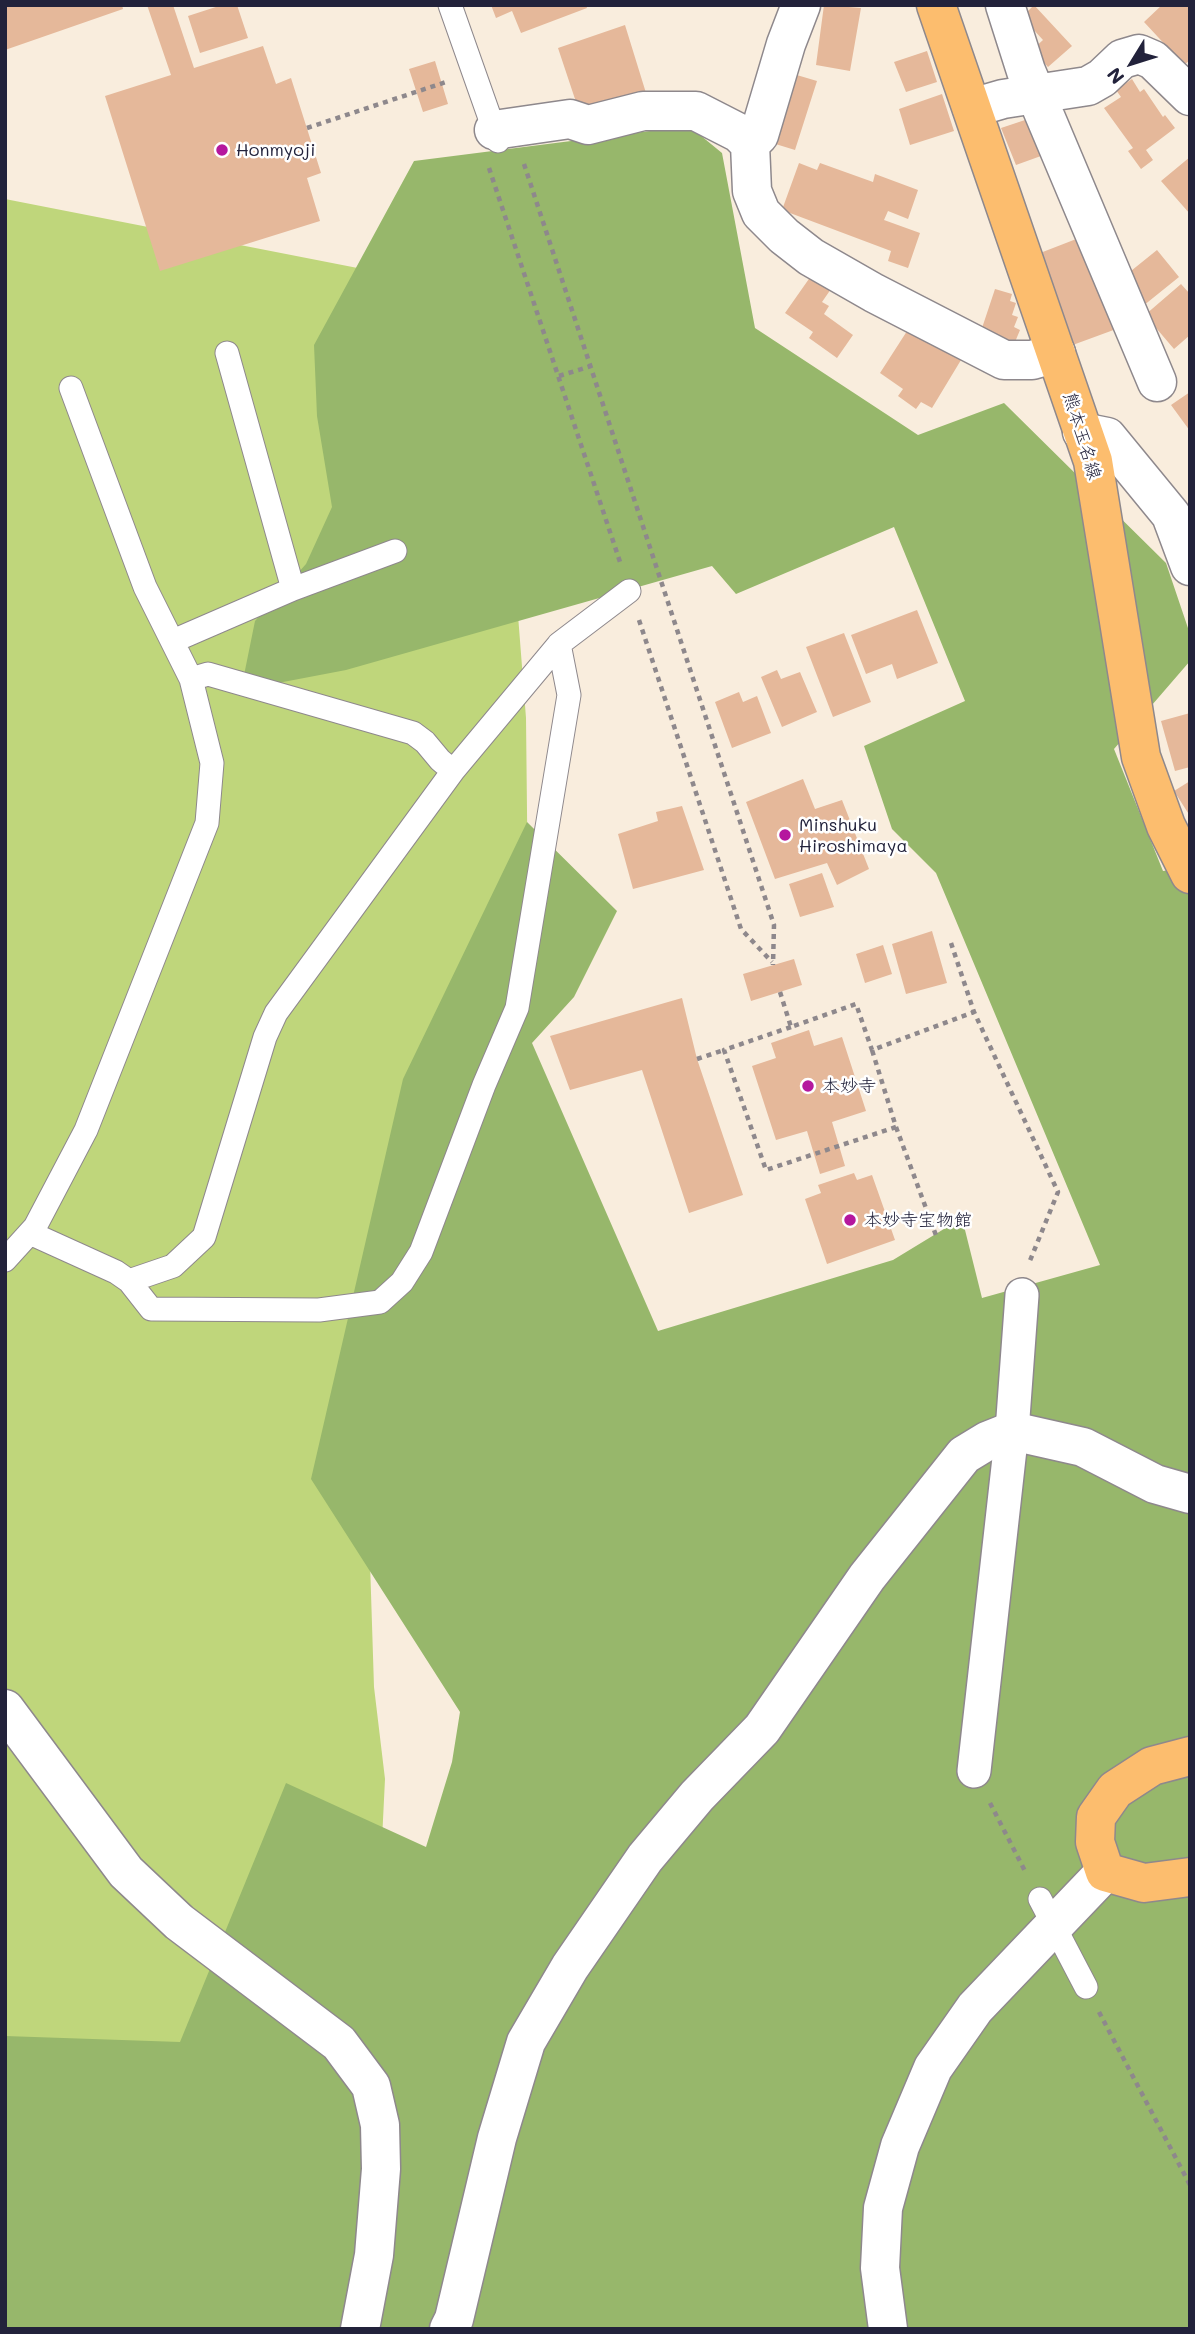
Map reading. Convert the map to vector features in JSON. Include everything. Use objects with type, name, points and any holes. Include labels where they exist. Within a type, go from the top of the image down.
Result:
[{"type":"main road","name":"熊本玉名線","points":[[936,5],[1093,461],[1141,757],[1166,826],[1190,874]]},
{"type":"main road","points":[[1190,1756],[1152,1766],[1115,1790],[1096,1817],[1095,1842],[1105,1872],[1144,1883],[1190,1877]]},
{"type":"street","points":[[750,144],[759,135],[786,44],[801,5]]},
{"type":"street","points":[[1004,5],[1026,71],[1157,382]]},
{"type":"street","points":[[972,108],[1003,99],[1088,86],[1102,78],[1122,59],[1139,54],[1153,60],[1190,96]]},
{"type":"street","points":[[505,144],[570,119],[588,125],[643,111],[696,111],[738,133],[750,144],[752,191],[761,213],[811,257],[1004,360],[1032,360],[1056,353]]},
{"type":"street","points":[[1082,432],[1107,436],[1171,515],[1190,566]]},
{"type":"street","points":[[974,1771],[1012,1430],[1022,1294]]},
{"type":"street","points":[[449,2329],[454,2319],[497,2138],[526,2042],[570,1966],[645,1858],[697,1796],[762,1729],[867,1577],[964,1455],[1012,1430],[1083,1447],[1155,1484],[1190,1494]]},
{"type":"street","points":[[5,1709],[126,1872],[180,1922],[340,2043],[371,2086],[380,2125],[381,2169],[374,2255],[360,2329]]},
{"type":"street","points":[[888,2329],[880,2267],[883,2208],[901,2146],[933,2068],[975,2008],[1031,1947],[1047,1913],[1105,1872]]},
{"type":"lane","points":[[450,5],[473,73],[505,144]]},
{"type":"lane","points":[[227,353],[293,589]]},
{"type":"lane","points":[[5,1260],[30,1233],[86,1130],[207,823],[212,763],[191,679],[145,587],[71,388]]},
{"type":"lane","points":[[173,641],[293,589],[395,551]]},
{"type":"lane","points":[[129,1281],[173,1266],[204,1237],[265,1037],[276,1013],[453,771],[559,644],[629,591]]},
{"type":"lane","points":[[30,1233],[116,1272],[129,1281],[151,1309],[319,1310],[380,1302],[402,1282],[421,1252],[484,1085],[517,1008],[569,695],[559,644]]},
{"type":"lane","points":[[191,679],[208,674],[413,733],[453,771]]},
{"type":"lane","points":[[1047,1913],[1086,1987]]},
{"type":"path","points":[[307,128],[473,73]]},
{"type":"path","points":[[505,144],[590,366],[774,925],[773,965]]},
{"type":"path","points":[[559,376],[590,366]]},
{"type":"path","points":[[951,943],[974,1012],[1058,1192],[1032,1253],[1022,1294]]},
{"type":"path","points":[[780,992],[791,1027]]},
{"type":"path","points":[[697,1059],[856,1004],[896,1127],[937,1238]]},
{"type":"path","points":[[872,1050],[974,1012]]},
{"type":"path","points":[[724,1050],[766,1170],[896,1127]]},
{"type":"path","points":[[974,1771],[1047,1913]]},
{"type":"path","points":[[1086,1987],[1190,2185]]},
{"type":"green space","points":[[689,126],[722,153],[755,328],[918,435],[1004,403],[1166,563],[1190,634],[1190,661],[1114,749],[1163,871],[1190,868],[1190,2329],[5,2329],[5,2036],[180,2042],[286,1783],[426,1847],[452,1762],[460,1712],[311,1479],[403,1079],[527,822],[617,911],[574,997],[532,1043],[658,1331],[893,1260],[962,1218],[982,1298],[1100,1265],[936,873],[892,829],[864,746],[965,701],[894,527],[736,594],[712,566],[346,670],[241,690],[255,621],[306,564],[332,507],[317,416],[314,345],[414,161]]},
{"type":"green space","points":[[5,199],[424,281],[504,435],[526,718],[528,904],[368,1499],[374,1687],[385,1779],[380,1881],[226,2092],[5,2122]]},
{"type":"building","points":[[5,5],[122,5],[123,9],[5,50]]},
{"type":"building","points":[[147,5],[173,5],[194,68],[263,46],[276,84],[291,78],[321,173],[307,178],[320,221],[160,271],[105,96],[171,75]]},
{"type":"building","points":[[222,5],[237,5],[248,38],[200,53],[188,16]]},
{"type":"building","points":[[491,5],[586,5],[587,8],[521,33],[512,11],[496,18]]},
{"type":"building","points":[[824,5],[861,8],[850,71],[816,65]]},
{"type":"building","points":[[1034,5],[1072,46],[1048,67],[1032,50],[1043,40],[1022,17]]},
{"type":"building","points":[[1162,5],[1190,5],[1190,60],[1184,65],[1144,22]]},
{"type":"building","points":[[625,25],[646,93],[580,114],[558,48]]},
{"type":"building","points":[[927,51],[937,82],[906,92],[894,62]]},
{"type":"building","points":[[435,61],[448,104],[423,112],[409,69]]},
{"type":"building","points":[[790,73],[817,81],[795,150],[769,142]]},
{"type":"building","points":[[1132,79],[1140,92],[1144,89],[1163,117],[1165,115],[1175,128],[1146,150],[1153,160],[1141,169],[1128,151],[1133,148],[1104,108],[1121,97],[1116,90]]},
{"type":"building","points":[[942,94],[954,131],[910,145],[899,109]]},
{"type":"building","points":[[1037,116],[1052,152],[1016,165],[1001,128]]},
{"type":"building","points":[[1190,157],[1190,214],[1161,181]]},
{"type":"building","points":[[799,163],[817,170],[820,163],[873,182],[875,174],[918,190],[908,219],[888,211],[884,220],[920,233],[908,268],[888,261],[891,251],[782,210]]},
{"type":"building","points":[[1084,236],[1119,328],[1070,346],[1035,255]]},
{"type":"building","points":[[1157,250],[1179,277],[1143,306],[1121,279]]},
{"type":"building","points":[[811,276],[831,289],[822,302],[829,306],[824,314],[853,335],[837,358],[809,338],[813,332],[785,313]]},
{"type":"building","points":[[1181,284],[1190,294],[1190,335],[1174,349],[1145,315]]},
{"type":"building","points":[[995,289],[1012,294],[1010,301],[1016,303],[1012,315],[1018,317],[1014,327],[1020,330],[1015,342],[981,331]]},
{"type":"building","points":[[909,328],[961,360],[932,408],[921,402],[916,409],[898,396],[903,389],[880,373]]},
{"type":"building","points":[[1190,392],[1190,431],[1171,405]]},
{"type":"building","points":[[917,610],[938,663],[897,679],[892,664],[866,674],[851,635]]},
{"type":"building","points":[[844,633],[871,702],[833,717],[806,647]]},
{"type":"building","points":[[777,670],[781,679],[800,672],[817,712],[782,727],[761,677]]},
{"type":"building","points":[[739,692],[743,702],[757,696],[771,733],[732,748],[715,702]]},
{"type":"building","points":[[1190,713],[1190,767],[1175,771],[1161,721]]},
{"type":"building","points":[[803,779],[815,809],[842,800],[869,869],[837,885],[827,863],[775,879],[746,802]]},
{"type":"building","points":[[1190,781],[1190,816],[1174,791]]},
{"type":"building","points":[[682,806],[704,870],[633,889],[618,834],[658,821],[656,812]]},
{"type":"building","points":[[822,873],[834,907],[800,917],[789,884]]},
{"type":"building","points":[[932,931],[947,983],[906,994],[892,944]]},
{"type":"building","points":[[883,945],[892,974],[865,983],[856,954]]},
{"type":"building","points":[[794,959],[802,985],[751,1001],[743,974]]},
{"type":"building","points":[[682,998],[697,1059],[743,1195],[689,1213],[642,1070],[570,1090],[550,1036]]},
{"type":"building","points":[[809,1030],[814,1046],[842,1037],[866,1111],[832,1122],[845,1166],[820,1174],[807,1131],[776,1140],[752,1066],[776,1058],[771,1043]]},
{"type":"building","name":"本妙寺宝物館","points":[[854,1173],[857,1180],[872,1175],[895,1240],[827,1264],[805,1199],[821,1193],[818,1185]]},
{"type":"place","name":"Honmyoji","points":[[222,150]]},
{"type":"place","name":"Minshuku Hiroshimaya","points":[[785,835]]},
{"type":"place","name":"本妙寺","points":[[808,1086]]},
{"type":"place","name":"本妙寺宝物館","points":[[850,1220]]}]
